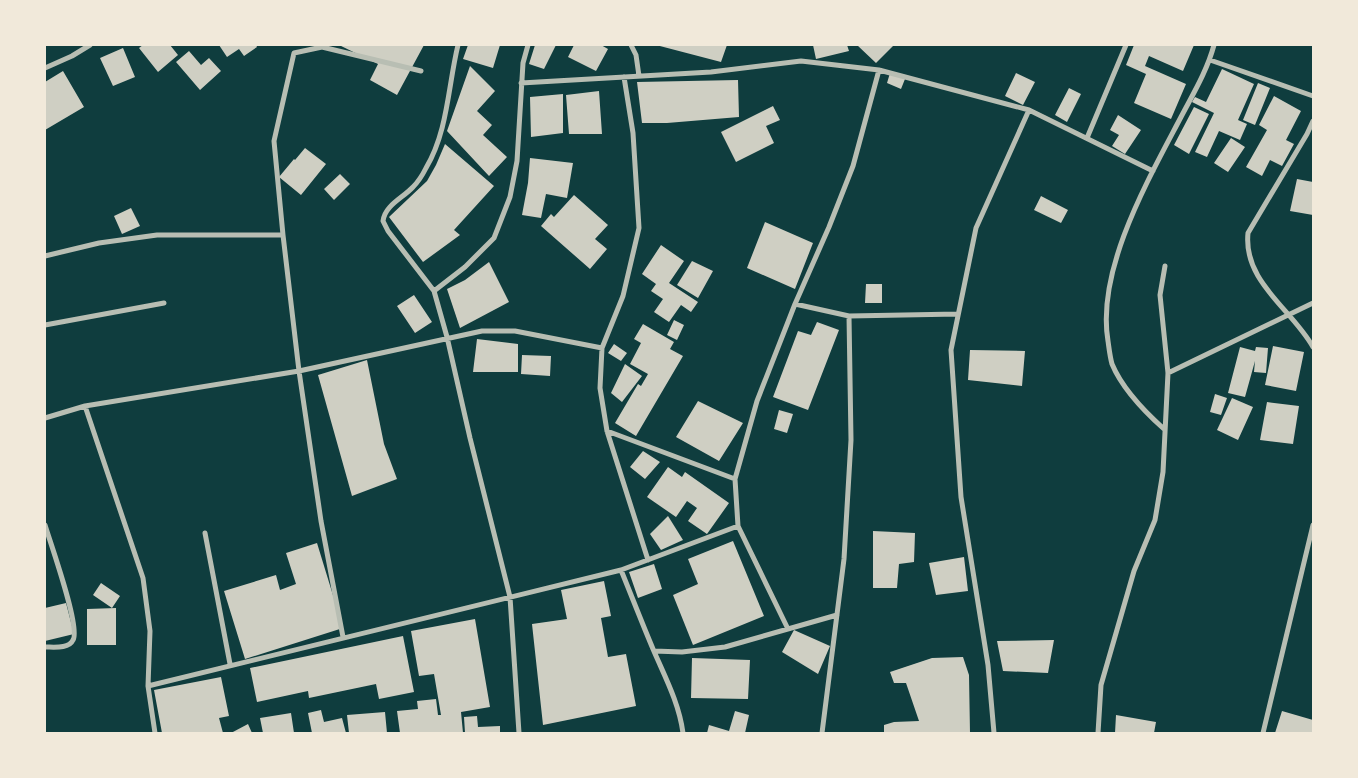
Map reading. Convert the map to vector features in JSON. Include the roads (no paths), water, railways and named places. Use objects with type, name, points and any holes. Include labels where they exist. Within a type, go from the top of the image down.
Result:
[{"type":"street","points":[[45,68],[72,56],[90,45]]},
{"type":"street","points":[[458,45],[437,145],[426,168],[413,187],[387,210],[383,221],[388,231],[434,291],[447,337],[510,598],[519,733]]},
{"type":"street","points":[[434,291],[465,267],[494,238],[510,197],[517,161],[522,63],[528,45]]},
{"type":"street","points":[[631,45],[636,55],[639,76]]},
{"type":"street","points":[[1087,138],[1126,45]]},
{"type":"street","points":[[1164,429],[1143,410],[1128,391],[1112,364],[1106,327],[1108,293],[1114,261],[1127,228],[1153,170],[1210,60],[1214,45]]},
{"type":"street","points":[[343,638],[321,521],[299,371],[274,141],[294,53],[322,48],[421,72]]},
{"type":"street","points":[[1210,60],[1313,96]]},
{"type":"street","points":[[521,83],[711,72],[801,61],[879,70],[1028,110],[1153,170]]},
{"type":"street","points":[[788,628],[738,526],[735,479],[758,402],[795,304],[829,227],[853,166],[879,70]]},
{"type":"street","points":[[624,77],[633,133],[639,228],[623,296],[602,348],[600,388],[607,431],[648,560]]},
{"type":"street","points":[[994,733],[988,664],[961,497],[950,350],[976,228],[1028,110]]},
{"type":"street","points":[[1313,121],[1248,233],[1248,253],[1253,266],[1273,298],[1313,347]]},
{"type":"street","points":[[45,256],[99,244],[157,235],[283,235]]},
{"type":"street","points":[[1098,733],[1101,685],[1134,571],[1155,520],[1163,472],[1168,373],[1160,296],[1165,266]]},
{"type":"street","points":[[45,325],[164,302]]},
{"type":"street","points":[[1168,373],[1313,303]]},
{"type":"street","points":[[795,304],[849,316],[958,314]]},
{"type":"street","points":[[822,733],[844,559],[851,440],[849,316]]},
{"type":"street","points":[[45,418],[84,406],[299,371],[482,330],[515,331],[602,348]]},
{"type":"street","points":[[84,406],[143,578],[150,631],[148,686],[155,733]]},
{"type":"street","points":[[607,431],[735,479]]},
{"type":"street","points":[[45,525],[71,610],[75,635],[73,641],[66,646],[45,647]]},
{"type":"street","points":[[1263,733],[1313,525]]},
{"type":"street","points":[[148,686],[230,664],[621,570],[738,526]]},
{"type":"street","points":[[205,533],[230,664]]},
{"type":"street","points":[[621,570],[672,690],[681,718],[683,733]]},
{"type":"street","points":[[654,651],[682,652],[718,648],[837,615]]}]
